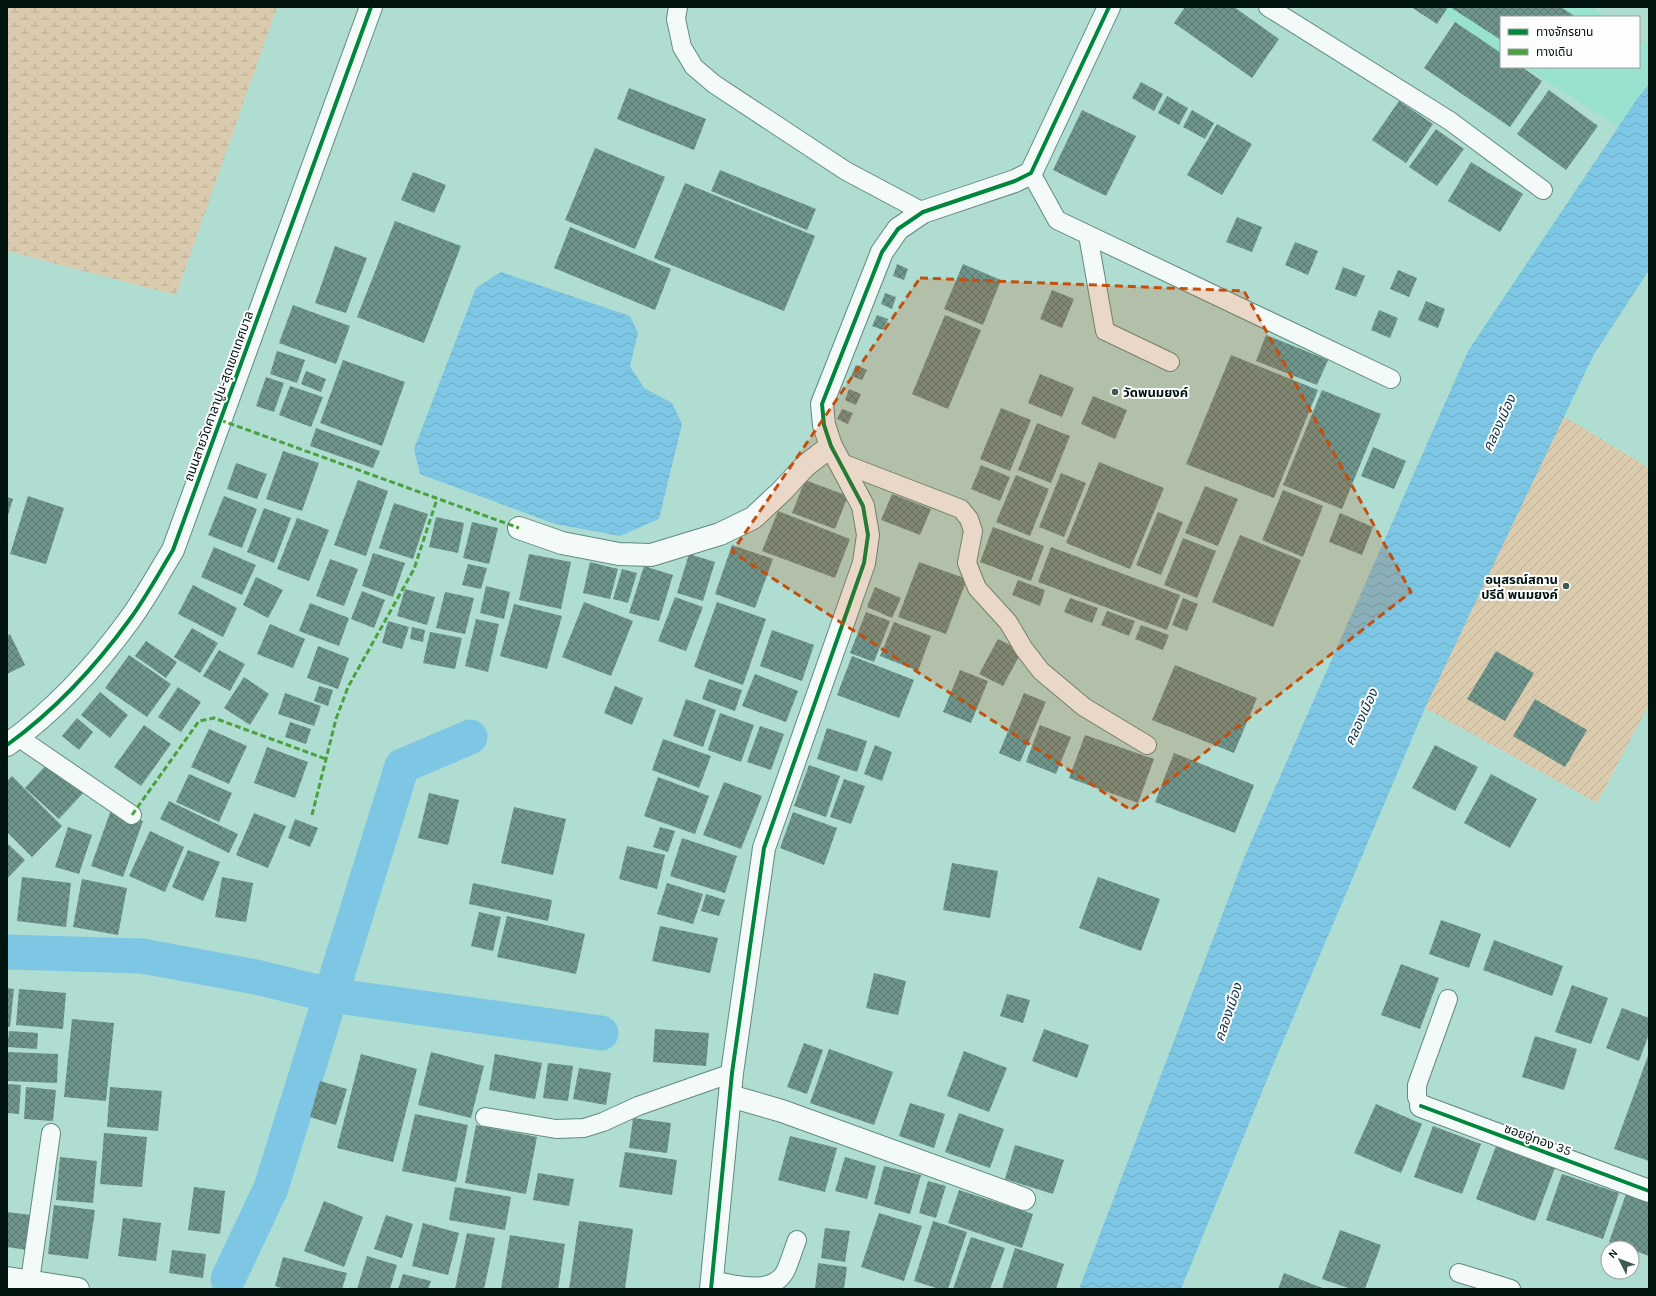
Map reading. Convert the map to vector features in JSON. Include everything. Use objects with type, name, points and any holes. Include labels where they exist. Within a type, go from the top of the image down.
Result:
[{"type":"street","name":"ถนนสายวัดศาลาปูน-สุดเขตเทศบาล","points":[[12,741],[54,705],[93,667],[130,619],[173,550],[371,7]]},
{"type":"street","points":[[711,1284],[732,1073],[764,848],[864,563],[868,535],[863,506],[835,454],[824,425],[822,404],[882,252],[898,229],[923,212],[1015,182],[1030,173],[1109,7]]},
{"type":"street","points":[[519,528],[562,543],[619,554],[651,555],[720,534],[753,518],[782,492],[805,466],[835,454]]},
{"type":"street","points":[[730,1096],[782,1111],[1024,1199]]},
{"type":"street","name":"ซอยอู่ทอง 35","points":[[1420,1106],[1649,1191]]},
{"type":"street","points":[[7,1278],[78,1289]]},
{"type":"lane","points":[[678,7],[676,19],[682,47],[694,67],[714,84],[846,170],[923,212]]},
{"type":"lane","points":[[1268,7],[1450,121],[1542,190]]},
{"type":"lane","points":[[1030,173],[1057,220],[1391,380]]},
{"type":"lane","points":[[1088,235],[1105,331],[1170,362]]},
{"type":"lane","points":[[835,454],[961,509],[969,519],[973,531],[967,563],[977,588],[1008,622],[1024,649],[1041,671],[1084,707],[1147,745]]},
{"type":"lane","points":[[12,741],[132,815]]},
{"type":"lane","points":[[1420,1106],[1417,1097],[1417,1085],[1448,999]]},
{"type":"lane","points":[[485,1117],[556,1129],[584,1128],[603,1122],[638,1106],[732,1073]]},
{"type":"lane","points":[[30,1281],[51,1134]]},
{"type":"lane","points":[[711,1284],[754,1287],[765,1287],[773,1284],[780,1280],[785,1272],[797,1240]]},
{"type":"lane","points":[[1459,1273],[1511,1289]]},
{"type":"highlighted area","points":[[920,278],[1244,291],[1411,592],[1131,810],[732,552]]},
{"type":"shaded area","points":[[1429,7],[1591,7],[1604,16],[1500,16],[1500,52]]},
{"type":"shaded area","points":[[1640,39],[1649,45],[1649,84],[1619,127],[1526,68],[1640,68]]},
{"type":"green space","points":[[7,7],[277,7],[176,295],[7,251]]},
{"type":"green space","name":"อนุสรณ์สถาน ปรีดี พนมยงค์","points":[[1563,416],[1649,468],[1649,704],[1597,803],[1425,708]]},
{"type":"water","name":"คลองเมือง","points":[[1649,84],[1649,270],[1593,356],[1425,708],[1273,1065],[1181,1289],[1079,1289],[1244,858],[1468,351],[1637,99]]},
{"type":"water","points":[[501,272],[630,316],[638,333],[630,366],[644,388],[672,403],[682,424],[659,519],[620,536],[555,524],[420,474],[414,449],[476,288]]},
{"type":"building","points":[[1185,7],[1234,7],[1279,39],[1252,78],[1174,23]]},
{"type":"building","points":[[1411,7],[1448,7],[1437,24]]},
{"type":"building","points":[[1450,7],[1561,7],[1574,16],[1500,16],[1500,39]]},
{"type":"building","points":[[1455,22],[1500,52],[1500,68],[1523,68],[1542,81],[1510,127],[1424,68]]},
{"type":"building","points":[[1141,82],[1163,94],[1154,111],[1132,98]]},
{"type":"building","points":[[629,88],[706,119],[694,150],[617,119]]},
{"type":"building","points":[[1549,90],[1598,126],[1566,170],[1517,134]]},
{"type":"building","points":[[1167,96],[1188,108],[1179,125],[1158,113]]},
{"type":"building","points":[[1399,101],[1433,124],[1406,163],[1372,140]]},
{"type":"building","points":[[1082,110],[1136,136],[1106,196],[1053,170]]},
{"type":"building","points":[[1192,110],[1214,123],[1205,139],[1183,127]]},
{"type":"building","points":[[1217,124],[1252,144],[1222,195],[1187,175]]},
{"type":"building","points":[[1436,129],[1464,149],[1437,186],[1409,167]]},
{"type":"building","points":[[595,148],[665,177],[635,249],[565,220]]},
{"type":"building","points":[[1471,162],[1523,194],[1500,232],[1448,201]]},
{"type":"building","points":[[720,170],[816,209],[807,230],[711,191]]},
{"type":"building","points":[[413,172],[446,185],[434,213],[401,200]]},
{"type":"building","points":[[685,183],[815,236],[784,311],[654,258]]},
{"type":"building","points":[[1237,217],[1262,227],[1252,252],[1226,242]]},
{"type":"building","points":[[395,221],[461,246],[424,343],[357,317]]},
{"type":"building","points":[[570,227],[671,269],[655,310],[554,268]]},
{"type":"building","points":[[1295,242],[1318,251],[1308,275],[1285,265]]},
{"type":"building","points":[[335,246],[367,258],[346,313],[315,303]]},
{"type":"building","points":[[897,264],[908,269],[904,280],[893,276]]},
{"type":"building","points":[[963,264],[1001,280],[983,325],[944,309]]},
{"type":"building","points":[[1343,267],[1365,276],[1356,297],[1335,289]]},
{"type":"building","points":[[1398,270],[1417,278],[1409,297],[1390,289]]},
{"type":"building","points":[[1052,290],[1074,299],[1062,328],[1040,319]]},
{"type":"building","points":[[885,293],[896,297],[892,309],[881,304]]},
{"type":"building","points":[[1426,301],[1445,309],[1438,328],[1418,320]]},
{"type":"building","points":[[293,305],[350,326],[336,364],[279,343]]},
{"type":"building","points":[[1379,310],[1398,318],[1390,338],[1371,330]]},
{"type":"building","points":[[877,315],[888,319],[883,330],[872,326]]},
{"type":"building","points":[[945,315],[981,330],[948,409],[912,394]]},
{"type":"building","points":[[1266,335],[1328,360],[1317,385],[1256,361]]},
{"type":"building","points":[[277,351],[305,360],[297,383],[270,374]]},
{"type":"building","points":[[1231,355],[1318,390],[1274,498],[1186,464]]},
{"type":"building","points":[[343,360],[405,382],[382,446],[320,423]]},
{"type":"building","points":[[856,365],[867,370],[862,380],[851,376]]},
{"type":"building","points":[[306,371],[326,379],[321,392],[301,384]]},
{"type":"building","points":[[1040,374],[1074,388],[1062,417],[1028,403]]},
{"type":"building","points":[[266,377],[284,383],[274,412],[256,406]]},
{"type":"building","points":[[290,386],[323,397],[311,427],[279,415]]},
{"type":"building","points":[[849,389],[861,394],[856,405],[845,400]]},
{"type":"building","points":[[1322,390],[1381,414],[1342,509],[1283,485]]},
{"type":"building","points":[[1093,396],[1127,410],[1115,439],[1081,424]]},
{"type":"building","points":[[1001,408],[1031,420],[1010,471],[980,459]]},
{"type":"building","points":[[842,409],[853,413],[848,424],[837,419]]},
{"type":"building","points":[[1037,423],[1070,436],[1051,483],[1018,470]]},
{"type":"building","points":[[316,428],[380,451],[373,468],[310,446]]},
{"type":"building","points":[[1373,447],[1406,461],[1394,489],[1361,476]]},
{"type":"building","points":[[283,451],[319,463],[302,511],[266,499]]},
{"type":"building","points":[[1099,462],[1164,488],[1130,569],[1066,543]]},
{"type":"building","points":[[236,463],[267,474],[257,499],[227,489]]},
{"type":"building","points":[[981,465],[1010,477],[1000,501],[971,489]]},
{"type":"building","points":[[1061,473],[1086,483],[1064,537],[1039,527]]},
{"type":"building","points":[[1016,475],[1049,489],[1030,536],[996,522]]},
{"type":"building","points":[[358,480],[388,491],[366,556],[334,545]]},
{"type":"building","points":[[805,480],[848,496],[835,529],[792,513]]},
{"type":"building","points":[[1205,486],[1238,499],[1218,546],[1185,533]]},
{"type":"building","points":[[1283,490],[1323,506],[1303,557],[1262,540]]},
{"type":"building","points":[[892,494],[931,509],[920,535],[881,520]]},
{"type":"building","points":[[28,496],[64,508],[46,564],[10,554]]},
{"type":"building","points":[[224,496],[257,509],[242,548],[208,535]]},
{"type":"building","points":[[7,497],[13,499],[7,518]]},
{"type":"building","points":[[394,503],[428,514],[413,559],[379,548]]},
{"type":"building","points":[[264,508],[291,518],[274,563],[247,552]]},
{"type":"building","points":[[778,511],[850,539],[835,578],[762,551]]},
{"type":"building","points":[[1158,512],[1183,522],[1161,575],[1136,565]]},
{"type":"building","points":[[1340,513],[1373,527],[1362,555],[1329,542]]},
{"type":"building","points":[[436,517],[464,523],[458,553],[429,547]]},
{"type":"building","points":[[297,518],[329,530],[309,581],[277,569]]},
{"type":"building","points":[[472,522],[498,528],[489,564],[463,558]]},
{"type":"building","points":[[993,527],[1044,546],[1031,581],[980,562]]},
{"type":"building","points":[[1240,535],[1301,560],[1273,627],[1212,602]]},
{"type":"building","points":[[1183,538],[1216,551],[1197,598],[1164,585]]},
{"type":"building","points":[[732,545],[773,559],[755,608],[715,594]]},
{"type":"building","points":[[214,547],[256,565],[242,595],[201,577]]},
{"type":"building","points":[[1051,547],[1180,595],[1167,630],[1038,582]]},
{"type":"building","points":[[373,553],[405,563],[393,597],[362,586]]},
{"type":"building","points":[[529,554],[571,562],[561,609],[519,600]]},
{"type":"building","points":[[689,554],[715,562],[703,601],[677,593]]},
{"type":"building","points":[[330,559],[358,569],[344,606],[316,596]]},
{"type":"building","points":[[590,562],[618,569],[610,599],[583,593]]},
{"type":"building","points":[[919,562],[967,579],[946,634],[898,617]]},
{"type":"building","points":[[468,564],[487,568],[481,589],[462,585]]},
{"type":"building","points":[[644,566],[673,575],[659,621],[629,613]]},
{"type":"building","points":[[622,569],[637,573],[628,603],[613,599]]},
{"type":"building","points":[[256,577],[283,590],[268,618],[243,605]]},
{"type":"building","points":[[1018,580],[1045,590],[1040,606],[1012,595]]},
{"type":"building","points":[[193,585],[237,608],[223,637],[178,614]]},
{"type":"building","points":[[486,586],[510,592],[504,619],[480,613]]},
{"type":"building","points":[[875,587],[901,598],[892,618],[867,607]]},
{"type":"building","points":[[405,589],[435,597],[427,625],[397,616]]},
{"type":"building","points":[[362,591],[385,600],[374,628],[351,619]]},
{"type":"building","points":[[445,592],[474,598],[465,634],[436,628]]},
{"type":"building","points":[[675,597],[703,607],[686,651],[658,641]]},
{"type":"building","points":[[1070,598],[1098,608],[1092,623],[1064,612]]},
{"type":"building","points":[[1183,598],[1198,604],[1187,631],[1172,625]]},
{"type":"building","points":[[584,602],[633,621],[611,676],[562,657]]},
{"type":"building","points":[[717,602],[766,619],[743,685],[694,667]]},
{"type":"building","points":[[310,603],[349,618],[339,646],[299,631]]},
{"type":"building","points":[[514,604],[562,616],[547,669],[500,656]]},
{"type":"building","points":[[1107,611],[1135,621],[1129,636],[1101,625]]},
{"type":"building","points":[[866,612],[890,621],[874,662],[850,653]]},
{"type":"building","points":[[476,619],[499,624],[488,672],[465,666]]},
{"type":"building","points":[[388,621],[409,627],[402,649],[382,643]]},
{"type":"building","points":[[894,622],[931,636],[918,671],[880,656]]},
{"type":"building","points":[[270,624],[305,639],[293,668],[257,654]]},
{"type":"building","points":[[1141,625],[1169,635],[1163,650],[1135,639]]},
{"type":"building","points":[[412,627],[425,630],[423,642],[410,639]]},
{"type":"building","points":[[192,628],[218,643],[200,673],[174,657]]},
{"type":"building","points":[[772,630],[814,645],[802,681],[760,666]]},
{"type":"building","points":[[430,632],[462,638],[455,669],[423,663]]},
{"type":"building","points":[[10,634],[25,665],[7,674],[7,636]]},
{"type":"building","points":[[998,639],[1022,651],[1003,686],[979,674]]},
{"type":"building","points":[[146,641],[177,662],[166,678],[135,656]]},
{"type":"building","points":[[318,646],[349,658],[338,689],[307,678]]},
{"type":"building","points":[[219,650],[245,664],[230,691],[203,676]]},
{"type":"building","points":[[1496,651],[1534,673],[1505,721],[1467,699]]},
{"type":"building","points":[[129,655],[171,684],[147,717],[105,688]]},
{"type":"building","points":[[852,656],[914,680],[899,718],[837,695]]},
{"type":"building","points":[[1175,665],[1257,698],[1234,753],[1152,720]]},
{"type":"building","points":[[960,670],[988,681],[971,723],[943,712]]},
{"type":"building","points":[[755,674],[798,691],[786,722],[742,706]]},
{"type":"building","points":[[244,677],[269,694],[250,725],[224,708]]},
{"type":"building","points":[[709,679],[742,690],[735,711],[702,699]]},
{"type":"building","points":[[319,686],[333,690],[328,706],[314,701]]},
{"type":"building","points":[[615,686],[643,698],[632,725],[604,713]]},
{"type":"building","points":[[178,687],[201,702],[181,732],[158,717]]},
{"type":"building","points":[[100,692],[128,715],[110,738],[81,715]]},
{"type":"building","points":[[285,693],[321,706],[314,726],[278,714]]},
{"type":"building","points":[[1024,693],[1046,702],[1020,762],[999,753]]},
{"type":"building","points":[[686,699],[716,710],[703,747],[673,736]]},
{"type":"building","points":[[1535,699],[1587,730],[1565,767],[1513,736]]},
{"type":"building","points":[[720,713],[754,725],[741,762],[708,750]]},
{"type":"building","points":[[77,718],[93,732],[79,750],[62,736]]},
{"type":"building","points":[[290,722],[311,729],[306,744],[285,737]]},
{"type":"building","points":[[144,725],[171,744],[141,786],[114,767]]},
{"type":"building","points":[[1040,725],[1071,737],[1056,774],[1026,762]]},
{"type":"building","points":[[760,726],[784,734],[771,770],[747,762]]},
{"type":"building","points":[[827,728],[867,741],[857,772],[817,759]]},
{"type":"building","points":[[209,729],[247,746],[229,784],[191,767]]},
{"type":"building","points":[[1085,735],[1154,759],[1138,803],[1069,778]]},
{"type":"building","points":[[663,739],[711,756],[699,788],[652,770]]},
{"type":"building","points":[[875,745],[892,752],[882,781],[864,774]]},
{"type":"building","points":[[1435,745],[1478,767],[1455,811],[1412,788]]},
{"type":"building","points":[[267,747],[308,762],[295,798],[254,783]]},
{"type":"building","points":[[1174,753],[1254,785],[1235,833],[1155,802]]},
{"type":"building","points":[[50,761],[84,792],[59,819],[25,788]]},
{"type":"building","points":[[809,765],[840,776],[826,817],[794,806]]},
{"type":"building","points":[[189,774],[232,793],[219,822],[176,802]]},
{"type":"building","points":[[1491,774],[1537,799],[1510,848],[1464,823]]},
{"type":"building","points":[[12,776],[62,826],[32,857],[7,832],[7,781]]},
{"type":"building","points":[[658,777],[709,796],[695,834],[644,816]]},
{"type":"building","points":[[844,779],[865,786],[851,824],[830,817]]},
{"type":"building","points":[[724,782],[762,796],[741,849],[703,835]]},
{"type":"building","points":[[429,793],[459,800],[448,845],[418,838]]},
{"type":"building","points":[[169,801],[238,834],[229,853],[160,819]]},
{"type":"building","points":[[514,807],[566,819],[553,875],[501,863]]},
{"type":"building","points":[[111,810],[143,821],[123,877],[91,866]]},
{"type":"building","points":[[793,812],[837,828],[824,865],[780,848]]},
{"type":"building","points":[[254,813],[286,826],[268,868],[236,855]]},
{"type":"building","points":[[295,819],[318,828],[310,847],[288,838]]},
{"type":"building","points":[[68,827],[92,835],[79,874],[55,867]]},
{"type":"building","points":[[660,827],[675,831],[668,852],[653,847]]},
{"type":"building","points":[[150,831],[184,847],[165,892],[129,876]]},
{"type":"building","points":[[682,838],[737,856],[725,893],[670,876]]},
{"type":"building","points":[[7,843],[25,860],[7,879]]},
{"type":"building","points":[[627,846],[665,855],[657,889],[619,879]]},
{"type":"building","points":[[188,850],[220,862],[203,901],[172,887]]},
{"type":"building","points":[[952,863],[998,871],[990,918],[943,910]]},
{"type":"building","points":[[22,877],[71,883],[66,927],[17,921]]},
{"type":"building","points":[[222,877],[253,883],[246,922],[215,917]]},
{"type":"building","points":[[1098,877],[1160,899],[1141,951],[1079,928]]},
{"type":"building","points":[[82,879],[127,888],[118,935],[73,927]]},
{"type":"building","points":[[473,883],[552,900],[548,921],[469,904]]},
{"type":"building","points":[[667,883],[703,894],[693,924],[657,914]]},
{"type":"building","points":[[706,894],[725,900],[719,916],[701,911]]},
{"type":"building","points":[[479,912],[501,917],[493,951],[471,946]]},
{"type":"building","points":[[507,916],[585,934],[576,974],[497,957]]},
{"type":"building","points":[[1441,920],[1481,934],[1469,968],[1429,954]]},
{"type":"building","points":[[660,926],[718,938],[710,973],[652,961]]},
{"type":"building","points":[[1494,940],[1563,966],[1552,996],[1483,970]]},
{"type":"building","points":[[1401,964],[1439,978],[1420,1029],[1381,1015]]},
{"type":"building","points":[[874,973],[906,981],[898,1015],[866,1008]]},
{"type":"building","points":[[1572,985],[1608,998],[1591,1044],[1555,1032]]},
{"type":"building","points":[[7,988],[14,989],[10,1027],[7,1027]]},
{"type":"building","points":[[19,989],[66,993],[63,1029],[16,1025]]},
{"type":"building","points":[[1007,994],[1030,1000],[1023,1023],[1000,1016]]},
{"type":"building","points":[[1622,1008],[1649,1018],[1649,1034],[1639,1061],[1606,1048]]},
{"type":"building","points":[[72,1019],[114,1023],[106,1101],[64,1097]]},
{"type":"building","points":[[655,1029],[709,1033],[706,1066],[653,1062]]},
{"type":"building","points":[[1044,1029],[1089,1045],[1077,1078],[1032,1061]]},
{"type":"building","points":[[9,1031],[38,1033],[37,1049],[7,1047]]},
{"type":"building","points":[[1535,1036],[1577,1049],[1564,1090],[1522,1077]]},
{"type":"building","points":[[804,1043],[823,1050],[807,1094],[787,1087]]},
{"type":"building","points":[[829,1049],[893,1072],[874,1125],[810,1103]]},
{"type":"building","points":[[964,1051],[1007,1068],[989,1112],[947,1096]]},
{"type":"building","points":[[7,1052],[58,1054],[57,1083],[7,1081]]},
{"type":"building","points":[[431,1052],[484,1066],[471,1118],[418,1105]]},
{"type":"building","points":[[1649,1053],[1649,1161],[1614,1149]]},
{"type":"building","points":[[361,1054],[417,1069],[393,1162],[337,1148]]},
{"type":"building","points":[[495,1054],[542,1063],[535,1099],[489,1090]]},
{"type":"building","points":[[548,1063],[573,1066],[568,1101],[543,1098]]},
{"type":"building","points":[[579,1068],[611,1073],[606,1105],[573,1099]]},
{"type":"building","points":[[320,1081],[347,1089],[336,1125],[310,1117]]},
{"type":"building","points":[[7,1084],[21,1085],[19,1114],[7,1113]]},
{"type":"building","points":[[26,1087],[56,1090],[53,1121],[24,1119]]},
{"type":"building","points":[[110,1087],[162,1091],[158,1131],[107,1127]]},
{"type":"building","points":[[910,1103],[945,1114],[934,1148],[899,1136]]},
{"type":"building","points":[[1376,1104],[1422,1124],[1401,1173],[1354,1153]]},
{"type":"building","points":[[959,1113],[1004,1129],[990,1168],[945,1152]]},
{"type":"building","points":[[415,1114],[468,1125],[456,1182],[402,1171]]},
{"type":"building","points":[[633,1118],[671,1123],[667,1153],[629,1148]]},
{"type":"building","points":[[476,1125],[537,1137],[526,1194],[465,1183]]},
{"type":"building","points":[[1433,1126],[1481,1144],[1462,1194],[1414,1177]]},
{"type":"building","points":[[104,1133],[147,1137],[142,1187],[100,1184]]},
{"type":"building","points":[[790,1136],[837,1148],[825,1192],[778,1180]]},
{"type":"building","points":[[1015,1145],[1064,1160],[1053,1194],[1005,1179]]},
{"type":"building","points":[[1496,1146],[1555,1168],[1535,1221],[1476,1199]]},
{"type":"building","points":[[625,1152],[677,1160],[672,1195],[619,1187]]},
{"type":"building","points":[[60,1157],[97,1161],[93,1203],[56,1200]]},
{"type":"building","points":[[845,1157],[876,1166],[867,1199],[835,1191]]},
{"type":"building","points":[[884,1166],[921,1175],[910,1214],[874,1204]]},
{"type":"building","points":[[538,1173],[574,1179],[569,1206],[533,1200]]},
{"type":"building","points":[[1562,1174],[1619,1193],[1603,1239],[1546,1220]]},
{"type":"building","points":[[928,1181],[946,1186],[936,1218],[919,1213]]},
{"type":"building","points":[[194,1187],[225,1191],[220,1234],[188,1230]]},
{"type":"building","points":[[455,1187],[511,1197],[505,1230],[449,1220]]},
{"type":"building","points":[[959,1190],[1033,1214],[1022,1248],[948,1223]]},
{"type":"building","points":[[1626,1194],[1649,1202],[1649,1256],[1640,1253],[1640,1240],[1610,1240]]},
{"type":"building","points":[[324,1201],[363,1217],[344,1267],[304,1251]]},
{"type":"building","points":[[54,1205],[95,1210],[88,1259],[48,1254]]},
{"type":"building","points":[[7,1212],[31,1215],[27,1250],[7,1247]]},
{"type":"building","points":[[879,1213],[922,1226],[904,1281],[861,1267]]},
{"type":"building","points":[[386,1215],[413,1224],[402,1258],[374,1249]]},
{"type":"building","points":[[123,1218],[161,1223],[156,1261],[118,1256]]},
{"type":"building","points":[[579,1221],[633,1229],[625,1289],[569,1289]]},
{"type":"building","points":[[933,1221],[967,1232],[948,1289],[939,1289],[914,1281]]},
{"type":"building","points":[[423,1223],[459,1233],[448,1275],[412,1266]]},
{"type":"building","points":[[825,1228],[850,1231],[845,1262],[821,1258]]},
{"type":"building","points":[[1340,1230],[1381,1245],[1365,1289],[1351,1289],[1322,1279]]},
{"type":"building","points":[[467,1233],[495,1238],[484,1289],[455,1289]]},
{"type":"building","points":[[510,1235],[565,1244],[558,1289],[501,1289]]},
{"type":"building","points":[[971,1237],[1005,1248],[990,1289],[953,1289]]},
{"type":"building","points":[[1015,1248],[1064,1264],[1056,1289],[1002,1289]]},
{"type":"building","points":[[172,1250],[206,1254],[203,1278],[169,1273]]},
{"type":"building","points":[[367,1256],[397,1265],[390,1289],[357,1289]]},
{"type":"building","points":[[283,1257],[347,1273],[342,1289],[285,1289],[275,1286]]},
{"type":"building","points":[[818,1263],[847,1267],[844,1289],[815,1289]]},
{"type":"building","points":[[1284,1273],[1325,1289],[1278,1289]]},
{"type":"building","points":[[403,1274],[431,1281],[428,1289],[398,1289]]},
{"type":"waterway","points":[[228,1279],[271,1188],[402,766],[470,737]]},
{"type":"waterway","points":[[7,952],[142,956],[256,977],[330,995],[601,1033]]},
{"type":"marked path","points":[[220,420],[519,528]]},
{"type":"marked path","points":[[312,815],[336,719],[348,687],[414,569],[437,499]]},
{"type":"marked path","points":[[132,815],[199,721],[214,718],[326,759]]},
{"type":"cycle path","points":[[7,745],[58,703],[89,671],[136,611],[173,550],[371,7]]},
{"type":"cycle path","points":[[711,1289],[732,1073],[764,848],[864,563],[868,535],[863,506],[831,446],[824,425],[822,404],[882,252],[898,229],[923,212],[1015,181],[1031,173],[1109,7]]},
{"type":"cycle path","points":[[1421,1106],[1649,1191]]},
{"type":"place","name":"วัดพนมยงค์","points":[[1115,392]]},
{"type":"place","name":"อนุสรณ์สถาน ปรีดี พนมยงค์","points":[[1566,586]]}]
